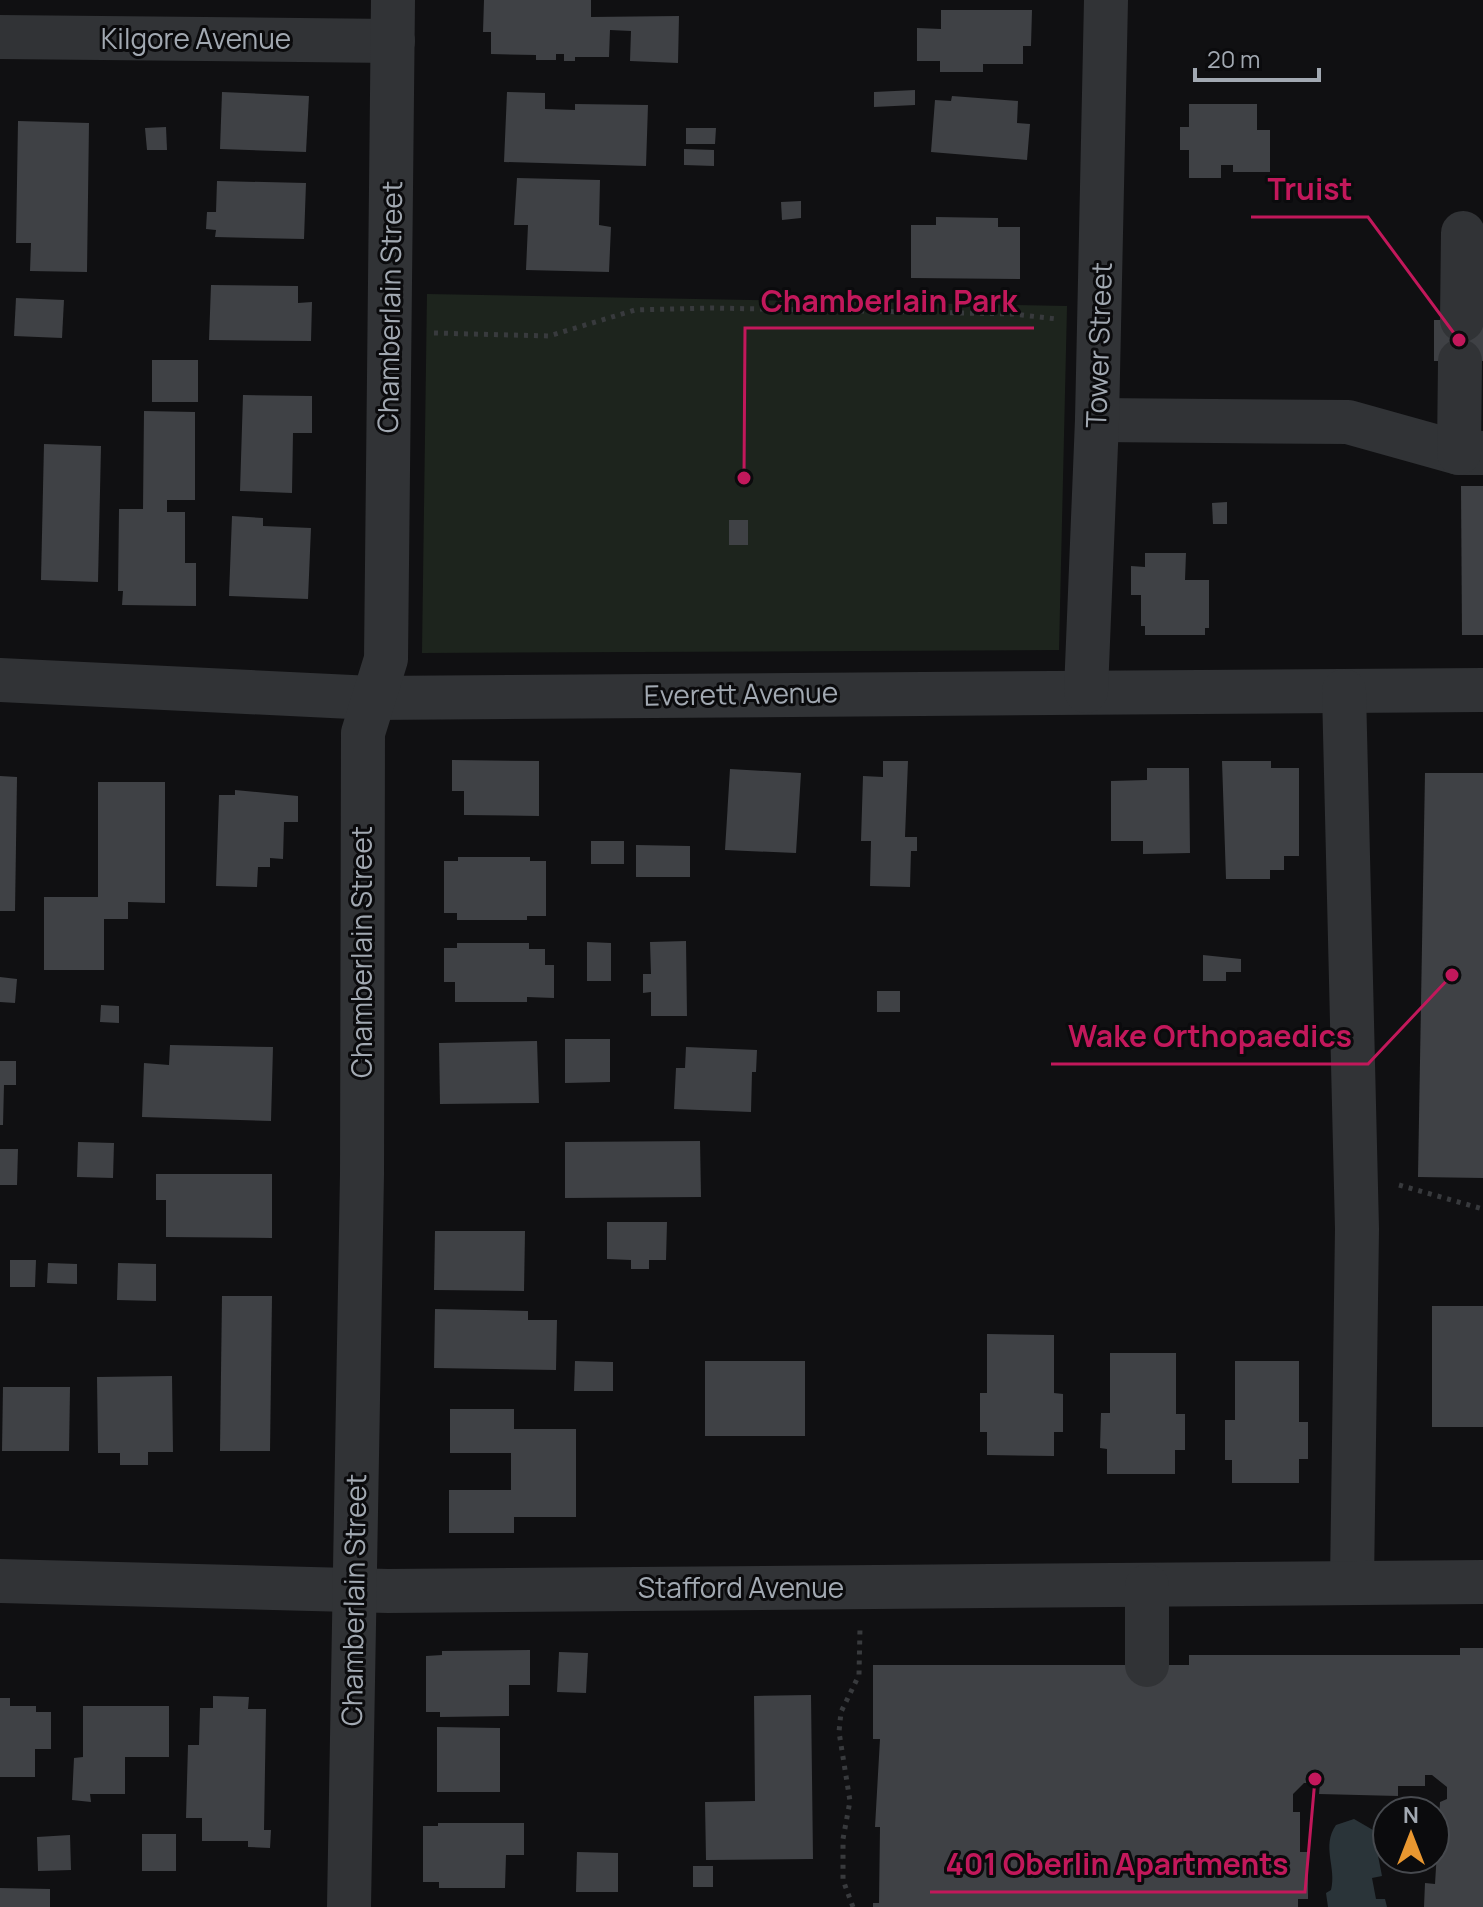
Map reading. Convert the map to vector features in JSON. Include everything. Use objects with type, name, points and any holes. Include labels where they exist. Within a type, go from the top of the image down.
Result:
[{"type":"street","name":"Tower Street","points":[[1086,691],[1097,420],[1106,0]]},
{"type":"street","name":"Kilgore Avenue","points":[[0,37],[393,20]]},
{"type":"street","name":"Chamberlain Street","points":[[349,1907],[362,1158],[363,733],[386,659],[393,20]]},
{"type":"street","points":[[1097,420],[1348,422],[1471,453],[1461,341],[1463,233]]},
{"type":"street","name":"Everett Avenue","points":[[0,680],[372,698],[1483,690]]},
{"type":"street","points":[[1344,691],[1357,1229],[1352,1582]]},
{"type":"street","name":"Stafford Avenue","points":[[0,1581],[83,1586],[353,1588],[388,1591],[1483,1582]]},
{"type":"street","points":[[1147,1586],[1147,1665]]},
{"type":"path","points":[[434,333],[549,336],[635,310],[712,308],[1013,314],[1062,319]]},
{"type":"path","points":[[1394,1184],[1483,1209]]},
{"type":"path","points":[[853,1907],[843,1872],[850,1801],[839,1732],[841,1712],[859,1675],[860,1587]]},
{"type":"shaded area","points":[[427,294],[1067,306],[1059,650],[422,653]]},
{"type":"shaded area","points":[[1354,1819],[1371,1829],[1371,1875],[1382,1875],[1372,1878],[1376,1899],[1385,1899],[1387,1907],[1328,1907],[1326,1893],[1331,1890],[1332,1882],[1329,1849],[1336,1825]]},
{"type":"building","points":[[484,0],[591,0],[591,17],[679,16],[678,63],[630,61],[631,31],[610,30],[609,57],[575,57],[575,61],[564,61],[564,54],[556,54],[556,60],[536,60],[536,55],[491,54],[491,32],[483,32]]},
{"type":"building","points":[[941,10],[1032,10],[1031,46],[1023,46],[1023,64],[983,64],[983,72],[940,72],[940,61],[917,61],[917,28],[941,29]]},
{"type":"building","points":[[915,90],[915,105],[874,107],[874,92]]},
{"type":"building","points":[[222,92],[309,96],[306,152],[220,149]]},
{"type":"building","points":[[507,92],[545,93],[545,109],[575,110],[575,104],[648,105],[646,166],[504,162]]},
{"type":"building","points":[[952,96],[1018,101],[1017,123],[1030,124],[1027,160],[931,152],[935,100],[951,101]]},
{"type":"building","points":[[1189,104],[1257,104],[1257,130],[1270,130],[1270,172],[1233,172],[1233,165],[1221,165],[1221,178],[1189,178],[1189,150],[1180,150],[1180,127],[1189,127]]},
{"type":"building","points":[[18,121],[89,123],[87,272],[30,271],[31,243],[16,243]]},
{"type":"building","points":[[166,127],[167,150],[147,150],[145,128]]},
{"type":"building","points":[[686,128],[716,128],[715,144],[686,144]]},
{"type":"building","points":[[684,149],[714,150],[714,166],[684,165]]},
{"type":"building","points":[[517,178],[600,180],[599,225],[611,227],[609,272],[526,270],[528,225],[514,225]]},
{"type":"building","points":[[217,181],[306,183],[304,239],[215,237],[216,230],[206,229],[207,212],[216,212]]},
{"type":"building","points":[[801,201],[801,218],[782,220],[781,202]]},
{"type":"building","points":[[936,217],[998,218],[998,227],[1020,227],[1020,279],[911,278],[911,225],[936,225]]},
{"type":"building","points":[[211,285],[298,286],[298,303],[312,302],[311,341],[209,340]]},
{"type":"building","points":[[16,298],[64,300],[62,338],[14,336]]},
{"type":"building","points":[[1434,320],[1483,320],[1483,361],[1434,361]]},
{"type":"building","points":[[152,360],[198,360],[198,402],[152,402]]},
{"type":"building","points":[[243,395],[312,396],[312,433],[293,433],[292,493],[240,491]]},
{"type":"building","points":[[144,411],[195,412],[195,500],[167,500],[167,512],[185,512],[185,563],[196,563],[196,606],[122,605],[123,591],[118,591],[119,509],[143,509]]},
{"type":"building","points":[[44,444],[101,446],[98,582],[41,580]]},
{"type":"building","points":[[1461,486],[1483,486],[1483,635],[1462,635]]},
{"type":"building","points":[[1227,502],[1227,524],[1213,524],[1212,503]]},
{"type":"building","points":[[232,516],[263,518],[263,526],[311,528],[308,599],[229,596]]},
{"type":"building","points":[[729,520],[748,520],[748,545],[729,545]]},
{"type":"building","points":[[1145,553],[1186,553],[1185,580],[1209,580],[1209,628],[1205,628],[1205,635],[1145,635],[1145,626],[1141,626],[1141,595],[1131,595],[1131,566],[1145,567]]},
{"type":"building","points":[[452,760],[539,761],[539,816],[464,815],[464,791],[452,791]]},
{"type":"building","points":[[883,761],[908,761],[905,837],[917,837],[917,851],[911,851],[910,887],[870,886],[871,841],[861,841],[863,776],[883,777]]},
{"type":"building","points":[[1222,761],[1271,761],[1271,768],[1299,768],[1299,856],[1284,856],[1284,870],[1270,870],[1270,879],[1226,879]]},
{"type":"building","points":[[1147,768],[1189,768],[1190,853],[1143,854],[1143,841],[1111,841],[1111,781],[1147,780]]},
{"type":"building","points":[[730,769],[801,773],[796,853],[725,850]]},
{"type":"building","points":[[1425,773],[1483,773],[1483,1178],[1418,1177]]},
{"type":"building","points":[[0,776],[17,777],[15,911],[0,911]]},
{"type":"building","points":[[98,782],[165,782],[165,903],[128,902],[128,919],[104,919],[104,970],[44,970],[44,897],[98,897]]},
{"type":"building","points":[[235,790],[298,796],[298,822],[284,822],[283,859],[270,858],[270,867],[258,867],[257,887],[216,886],[219,795],[235,795]]},
{"type":"building","points":[[591,841],[624,841],[624,864],[591,864]]},
{"type":"building","points":[[636,845],[690,846],[690,877],[636,877]]},
{"type":"building","points":[[458,857],[530,857],[530,861],[546,861],[546,916],[527,916],[527,920],[457,920],[457,913],[444,913],[444,861],[458,861]]},
{"type":"building","points":[[686,941],[687,1016],[651,1016],[651,992],[643,993],[643,974],[651,974],[650,942]]},
{"type":"building","points":[[587,942],[611,943],[611,981],[587,981]]},
{"type":"building","points":[[457,943],[529,943],[529,949],[545,949],[545,965],[554,965],[554,998],[527,997],[527,1002],[455,1002],[455,982],[444,982],[444,948],[457,948]]},
{"type":"building","points":[[1203,955],[1241,959],[1241,972],[1226,972],[1226,981],[1203,981]]},
{"type":"building","points":[[0,977],[17,979],[15,1003],[0,1002]]},
{"type":"building","points":[[877,991],[900,991],[900,1012],[877,1012]]},
{"type":"building","points":[[101,1005],[119,1006],[119,1023],[100,1022]]},
{"type":"building","points":[[565,1039],[610,1039],[610,1082],[565,1083]]},
{"type":"building","points":[[537,1041],[539,1103],[440,1104],[439,1043]]},
{"type":"building","points":[[170,1045],[273,1047],[271,1121],[142,1117],[144,1063],[169,1065]]},
{"type":"building","points":[[686,1047],[757,1050],[756,1072],[752,1072],[751,1112],[674,1109],[676,1068],[685,1068]]},
{"type":"building","points":[[0,1061],[16,1061],[16,1085],[4,1085],[3,1125],[0,1125]]},
{"type":"building","points":[[700,1141],[701,1197],[565,1198],[565,1142]]},
{"type":"building","points":[[78,1142],[114,1143],[113,1178],[77,1177]]},
{"type":"building","points":[[0,1149],[18,1149],[17,1185],[0,1185]]},
{"type":"building","points":[[156,1174],[272,1174],[272,1238],[166,1237],[166,1200],[156,1200]]},
{"type":"building","points":[[607,1222],[667,1222],[666,1260],[649,1260],[649,1269],[631,1269],[631,1260],[607,1259]]},
{"type":"building","points":[[435,1231],[525,1231],[524,1291],[434,1290]]},
{"type":"building","points":[[10,1260],[36,1260],[35,1287],[10,1287]]},
{"type":"building","points":[[48,1263],[77,1264],[77,1284],[47,1283]]},
{"type":"building","points":[[118,1263],[156,1264],[156,1301],[117,1300]]},
{"type":"building","points":[[222,1296],[272,1296],[270,1451],[220,1451]]},
{"type":"building","points":[[1432,1306],[1483,1306],[1483,1427],[1432,1427]]},
{"type":"building","points":[[435,1309],[528,1311],[528,1320],[557,1320],[556,1370],[434,1368]]},
{"type":"building","points":[[987,1334],[1054,1335],[1054,1393],[1063,1394],[1063,1432],[1054,1432],[1054,1456],[987,1455],[987,1432],[980,1432],[980,1393],[987,1393]]},
{"type":"building","points":[[1110,1353],[1176,1353],[1176,1414],[1185,1414],[1185,1450],[1175,1450],[1175,1474],[1107,1474],[1107,1449],[1100,1448],[1101,1413],[1110,1413]]},
{"type":"building","points":[[575,1361],[613,1362],[613,1391],[574,1391]]},
{"type":"building","points":[[705,1361],[805,1361],[805,1436],[705,1436]]},
{"type":"building","points":[[1235,1361],[1299,1361],[1299,1422],[1308,1422],[1308,1459],[1299,1459],[1299,1483],[1232,1483],[1232,1460],[1225,1460],[1225,1420],[1235,1420]]},
{"type":"building","points":[[172,1376],[173,1452],[148,1452],[148,1465],[120,1465],[120,1453],[98,1453],[97,1377]]},
{"type":"building","points":[[3,1387],[70,1387],[69,1451],[2,1451]]},
{"type":"building","points":[[450,1409],[514,1409],[514,1429],[576,1429],[576,1517],[514,1517],[514,1533],[449,1533],[449,1490],[511,1490],[511,1453],[450,1453]]},
{"type":"building","points":[[1460,1648],[1483,1648],[1483,1907],[1424,1907],[1425,1883],[1435,1884],[1436,1875],[1451,1875],[1451,1795],[1447,1795],[1447,1787],[1432,1775],[1425,1775],[1425,1786],[1398,1786],[1398,1795],[1319,1794],[1320,1783],[1304,1783],[1293,1794],[1293,1812],[1300,1812],[1300,1852],[1308,1852],[1308,1899],[1298,1899],[1298,1907],[873,1907],[873,1903],[879,1903],[880,1827],[875,1827],[880,1739],[873,1739],[873,1665],[1189,1665],[1189,1655],[1460,1655]]},
{"type":"building","points":[[530,1650],[530,1685],[509,1685],[509,1716],[440,1717],[440,1712],[426,1712],[426,1656],[442,1655],[442,1651]]},
{"type":"building","points":[[559,1652],[588,1653],[586,1693],[557,1692]]},
{"type":"building","points":[[811,1695],[813,1859],[706,1860],[705,1802],[755,1801],[754,1696]]},
{"type":"building","points":[[213,1696],[249,1697],[248,1709],[266,1709],[264,1830],[271,1830],[270,1848],[248,1847],[248,1841],[202,1841],[202,1818],[186,1818],[188,1745],[199,1745],[200,1708],[213,1708]]},
{"type":"building","points":[[0,1698],[10,1698],[10,1706],[36,1706],[36,1712],[51,1712],[51,1749],[35,1749],[35,1777],[0,1777]]},
{"type":"building","points":[[83,1706],[169,1706],[169,1757],[125,1757],[125,1794],[90,1794],[91,1802],[72,1800],[74,1758],[83,1757]]},
{"type":"building","points":[[437,1727],[500,1728],[500,1792],[437,1792]]},
{"type":"building","points":[[438,1823],[524,1823],[524,1855],[506,1855],[505,1888],[439,1888],[439,1882],[423,1882],[423,1826],[438,1826]]},
{"type":"building","points":[[142,1834],[176,1834],[176,1871],[142,1871]]},
{"type":"building","points":[[70,1835],[71,1870],[38,1871],[37,1837]]},
{"type":"building","points":[[577,1852],[618,1853],[618,1892],[576,1892]]},
{"type":"building","points":[[693,1866],[713,1866],[713,1887],[693,1887]]},
{"type":"building","points":[[0,1888],[50,1889],[50,1907],[0,1907]]},
{"type":"place","name":"Truist","points":[[1459,340]]},
{"type":"place","name":"Chamberlain Park","points":[[744,478]]},
{"type":"place","name":"Wake Orthopaedics","points":[[1452,975]]},
{"type":"place","name":"401 Oberlin Apartments","points":[[1315,1779]]}]
